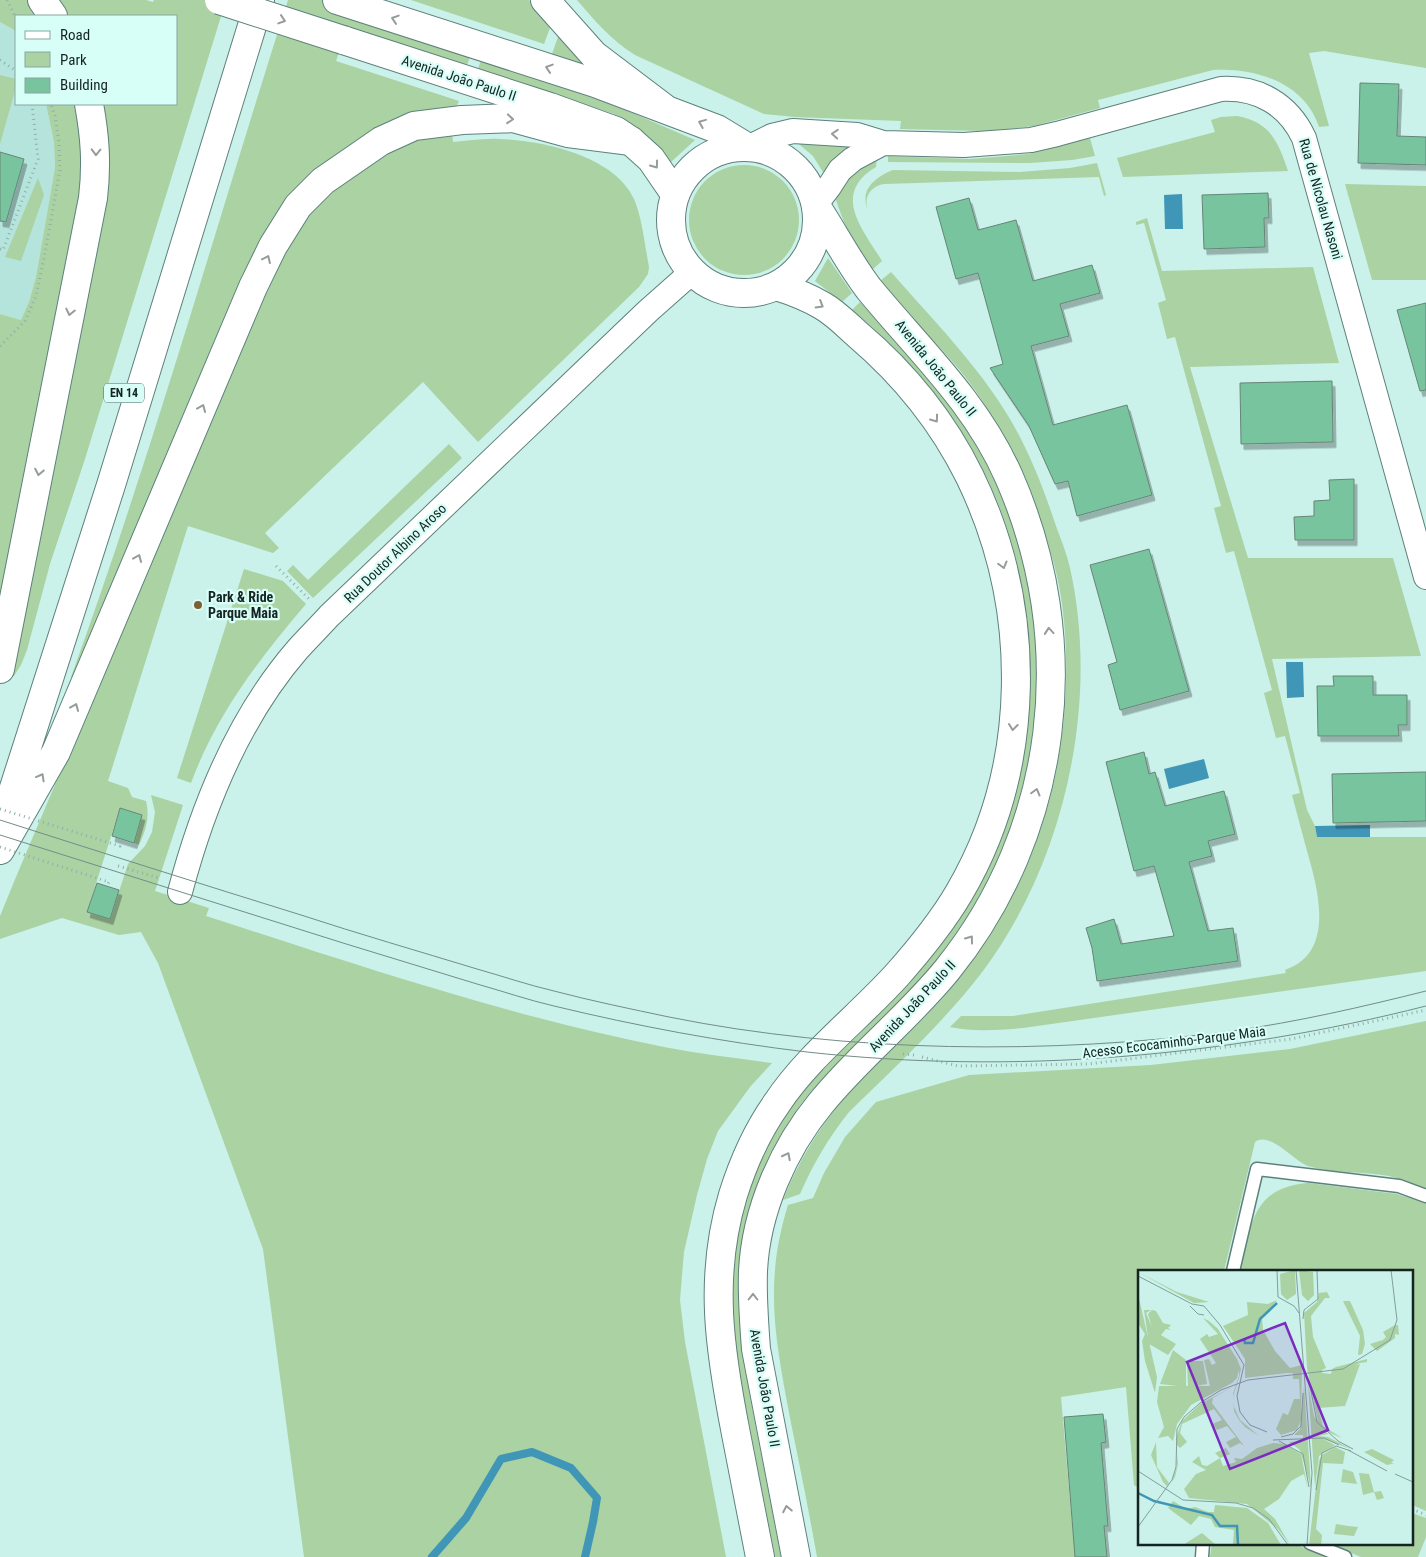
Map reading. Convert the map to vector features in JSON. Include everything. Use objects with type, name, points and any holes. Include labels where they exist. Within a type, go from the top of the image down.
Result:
[{"type":"main road","points":[[42,0],[51,15]]},
{"type":"main road","name":"Avenida João Paulo II","points":[[219,0],[576,115],[616,131],[631,141],[651,159],[675,194]]},
{"type":"main road","name":"EN 14","points":[[0,786],[246,0]]},
{"type":"main road","name":"EN 14","points":[[0,832],[110,486],[260,0]]},
{"type":"main road","points":[[545,0],[594,55],[664,108]]},
{"type":"main road","points":[[345,3],[596,83],[717,129],[748,146],[775,153],[796,168],[810,189],[816,205],[816,233],[807,258],[793,274],[776,286],[754,292],[732,292],[710,285],[692,272],[673,241],[670,217],[675,194],[686,174],[702,159],[723,149],[748,146]]},
{"type":"main road","points":[[0,669],[93,198],[96,144],[89,105]]},
{"type":"main road","points":[[0,849],[56,752],[253,287],[273,246],[298,206],[323,181],[353,158],[381,141],[414,126],[462,120],[513,118],[568,133],[631,141]]},
{"type":"main road","name":"Avenida João Paulo II","points":[[796,1557],[756,1349],[753,1320],[754,1268],[760,1230],[774,1180],[806,1122],[827,1096],[932,988],[978,929],[999,892],[1019,847],[1030,816],[1049,726],[1052,678],[1052,652],[1048,621],[1036,555],[1019,502],[994,446],[970,407],[948,379],[867,286],[852,266],[816,205]]},
{"type":"main road","points":[[760,1557],[724,1370],[718,1321],[717,1296],[721,1247],[732,1197],[760,1129],[777,1102],[805,1069],[881,992],[910,959],[946,913],[964,883],[989,828],[1004,778],[1014,720],[1016,669],[1014,624],[998,548],[978,493],[955,448],[925,405],[879,353],[825,307],[795,292],[776,286]]},
{"type":"street","name":"Rua de Nicolau Nasoni","points":[[748,146],[772,136],[793,131],[857,135],[882,143],[976,145],[1031,140],[1221,89],[1246,90],[1274,101],[1284,109],[1300,128],[1307,146],[1426,577]]},
{"type":"street","points":[[816,205],[840,170],[853,159],[882,143]]},
{"type":"street","name":"Rua Doutor Albino Aroso","points":[[180,892],[209,801],[236,742],[262,698],[297,650],[329,616],[641,318],[692,272]]},
{"type":"lane","points":[[1233,1270],[1257,1169],[1398,1186],[1426,1196]]},
{"type":"lane","points":[[1202,1557],[1203,1544]]},
{"type":"lane","points":[[1312,1544],[1345,1557]]},
{"type":"path","points":[[7,0],[15,16]]},
{"type":"path","points":[[0,60],[15,70]]},
{"type":"path","points":[[0,249],[3,250],[38,159],[32,105]]},
{"type":"path","points":[[0,346],[25,321],[36,296],[60,170],[59,143],[51,105]]},
{"type":"path","points":[[276,566],[310,600]]},
{"type":"path","points":[[0,809],[120,846],[122,839]]},
{"type":"path","points":[[0,849],[108,882],[107,886]]},
{"type":"path","points":[[118,866],[159,878]]},
{"type":"path","name":"Acesso Ecocaminho-Parque Maia","points":[[922,1057],[958,1066],[1088,1064],[1291,1039],[1426,1010]]},
{"type":"path","points":[[1414,1510],[1426,1515]]},
{"type":"shaded area","points":[[0,22],[15,30],[15,105],[46,105],[54,142],[55,169],[36,277],[29,302],[21,320],[0,314]]},
{"type":"green space","points":[[0,0],[28,0],[37,15],[15,15],[15,30],[0,22]]},
{"type":"green space","points":[[57,0],[146,0],[153,2],[154,0],[226,0],[85,459],[50,564],[27,650],[14,676],[12,675],[102,105],[178,105],[178,15],[66,15]]},
{"type":"green space","points":[[288,0],[356,0],[470,57],[467,65],[348,27],[336,61],[459,101],[455,110],[328,162],[73,679],[71,677],[129,509]]},
{"type":"green space","points":[[411,0],[529,0],[551,25],[544,44]]},
{"type":"green space","points":[[577,0],[1426,0],[1426,68],[1324,51],[1309,53],[1329,126],[1319,127],[1312,112],[1302,99],[1276,81],[1245,71],[1213,70],[1098,100],[1100,108],[1034,126],[984,131],[900,129],[901,121],[764,114],[635,55],[611,37]]},
{"type":"green space","points":[[559,34],[588,67],[552,54]]},
{"type":"green space","points":[[481,60],[614,105],[695,140],[671,162],[650,139],[614,114],[478,69]]},
{"type":"green space","points":[[0,75],[15,79],[15,91],[0,144]]},
{"type":"green space","points":[[46,105],[77,105],[80,119],[83,179],[0,612],[0,314],[21,320],[29,302],[36,277],[55,168],[54,142]]},
{"type":"green space","points":[[1237,116],[1257,123],[1271,134],[1288,171],[1123,177],[1117,158],[1215,132],[1211,120]]},
{"type":"green space","points":[[452,133],[453,142],[499,139],[556,147],[594,161],[611,172],[625,184],[637,206],[649,267],[648,274],[639,287],[478,442],[423,382],[265,533],[279,548],[273,553],[188,526],[108,781],[128,788],[132,797],[146,801],[148,813],[145,829],[139,845],[134,843],[142,815],[120,808],[87,912],[110,919],[128,864],[145,846],[152,832],[155,812],[151,795],[183,805],[155,891],[209,908],[206,916],[319,953],[490,1005],[664,1047],[772,1063],[750,1087],[718,1131],[707,1159],[684,1252],[680,1300],[685,1342],[726,1557],[304,1557],[263,1249],[158,963],[141,932],[119,935],[62,918],[0,939],[0,916],[16,877],[160,536],[194,463],[273,272],[297,228],[325,194],[367,163],[410,142]]},
{"type":"green space","points":[[1090,138],[1095,156],[1072,160],[1030,163],[888,162],[888,156],[969,159],[1028,154]]},
{"type":"green space","points":[[794,140],[865,143],[826,177],[813,156]]},
{"type":"green space","points":[[877,156],[876,167],[863,177],[855,188],[853,200],[859,224],[882,261],[872,270],[851,237],[836,200],[844,179]]},
{"type":"green space","points":[[1097,163],[1106,195],[1104,196],[1099,177],[884,184],[875,187],[869,193],[867,197],[868,210],[866,203],[867,190],[870,185],[880,176],[893,170],[1020,172],[1070,168]]},
{"type":"green space","points":[[744,165],[765,169],[783,181],[795,199],[799,220],[795,241],[783,259],[765,271],[744,275],[723,271],[705,259],[693,241],[689,220],[693,199],[705,181],[723,169]]},
{"type":"green space","points":[[38,178],[44,195],[21,261],[5,257]]},
{"type":"green space","points":[[1345,184],[1426,186],[1426,280],[1372,280]]},
{"type":"green space","points":[[1147,218],[1162,271],[1313,267],[1339,363],[1190,367],[1248,558],[1393,558],[1421,656],[1272,659],[1307,810],[1315,826],[1317,837],[1426,837],[1426,971],[1023,1028],[977,1030],[950,1027],[961,1016],[1013,1016],[1286,973],[1285,970],[1301,962],[1312,950],[1317,935],[1319,918],[1315,883],[1292,795],[1300,793],[1285,736],[1276,738],[1264,693],[1272,690],[1234,551],[1226,553],[1214,508],[1221,506],[1175,337],[1167,339],[1158,303],[1166,300],[1144,223],[1136,225],[1136,222]]},
{"type":"green space","points":[[828,258],[852,293],[842,302],[815,281]]},
{"type":"green space","points":[[891,272],[984,380],[1010,419],[1036,472],[1070,568],[1078,619],[1081,672],[1077,725],[1068,779],[1054,830],[1035,880],[1012,928],[968,990],[919,1044],[849,1112],[822,1151],[800,1194],[783,1200],[795,1172],[810,1145],[836,1108],[859,1081],[917,1025],[957,981],[982,947],[1003,913],[1022,877],[1037,840],[1058,762],[1064,721],[1066,666],[1062,607],[1054,564],[1033,499],[1004,438],[970,383],[880,281]]},
{"type":"green space","points":[[860,302],[915,362],[953,408],[965,425],[999,488],[1022,556],[1034,626],[1036,697],[1027,768],[1008,836],[978,901],[938,960],[922,979],[835,1066],[802,1103],[786,1126],[773,1150],[761,1176],[752,1203],[741,1261],[740,1318],[742,1346],[781,1557],[775,1557],[732,1324],[731,1285],[733,1255],[746,1198],[766,1148],[798,1098],[901,992],[926,963],[950,933],[985,876],[1009,814],[1025,749],[1030,682],[1027,616],[1014,550],[991,487],[960,429],[937,396],[897,350],[852,310]]},
{"type":"green space","points":[[449,444],[462,458],[313,598],[287,571],[293,565],[308,580]]},
{"type":"green space","points":[[244,569],[283,581],[306,604],[240,689],[213,734],[191,783],[177,778]]},
{"type":"green space","points":[[1426,1021],[1426,1189],[1389,1176],[1318,1169],[1302,1163],[1268,1140],[1255,1142],[1224,1270],[1138,1270],[1138,1488],[1134,1485],[1126,1387],[1061,1397],[1075,1557],[817,1557],[777,1340],[774,1314],[776,1262],[780,1234],[788,1205],[813,1198],[824,1173],[845,1137],[876,1102],[969,1075],[1151,1065],[1290,1049]]},
{"type":"green space","points":[[1309,1183],[1397,1194],[1426,1203],[1426,1511],[1414,1506],[1414,1270],[1240,1270],[1247,1238],[1257,1211],[1265,1200],[1276,1192],[1290,1186]]},
{"type":"green space","points":[[1414,1514],[1426,1518],[1426,1537],[1418,1557],[1361,1557],[1329,1544],[1414,1544]]},
{"type":"green space","points":[[1212,1544],[1294,1544],[1327,1557],[1210,1557]]},
{"type":"water","points":[[1182,194],[1183,229],[1165,229],[1164,195]]},
{"type":"water","points":[[1286,662],[1303,662],[1304,697],[1287,698]]},
{"type":"water","points":[[1204,759],[1209,778],[1169,789],[1164,769]]},
{"type":"water","points":[[1370,825],[1370,837],[1317,837],[1315,826]]},
{"type":"building","points":[[1360,83],[1399,84],[1397,136],[1426,137],[1426,165],[1358,163]]},
{"type":"building","points":[[0,152],[24,159],[6,222],[0,221]]},
{"type":"building","points":[[1268,193],[1269,218],[1264,218],[1265,247],[1204,249],[1202,195]]},
{"type":"building","points":[[969,198],[978,230],[1016,220],[1033,281],[1092,265],[1100,293],[1060,304],[1069,336],[1031,346],[1053,425],[1127,405],[1152,495],[1077,516],[1068,481],[1055,484],[1029,426],[990,368],[1003,364],[978,273],[956,279],[936,207]]},
{"type":"building","points":[[1426,303],[1426,390],[1420,391],[1397,310]]},
{"type":"building","points":[[1332,381],[1333,442],[1241,444],[1240,383]]},
{"type":"building","points":[[1354,479],[1354,540],[1295,540],[1294,517],[1314,516],[1314,501],[1330,500],[1329,480]]},
{"type":"building","points":[[1149,549],[1189,691],[1120,710],[1108,665],[1117,662],[1090,565]]},
{"type":"building","points":[[1333,676],[1373,676],[1373,695],[1407,695],[1407,725],[1398,725],[1399,736],[1318,736],[1317,686],[1334,686]]},
{"type":"building","points":[[1144,752],[1149,774],[1155,772],[1165,806],[1224,791],[1235,834],[1208,841],[1212,856],[1189,862],[1208,931],[1233,928],[1238,961],[1097,981],[1092,948],[1086,928],[1114,919],[1121,944],[1174,936],[1154,866],[1134,871],[1106,762]]},
{"type":"building","points":[[1426,772],[1426,821],[1333,823],[1332,774]]},
{"type":"building","points":[[120,808],[142,815],[134,843],[112,836]]},
{"type":"building","points":[[97,883],[119,890],[110,919],[87,912]]},
{"type":"building","points":[[1103,1414],[1106,1442],[1101,1443],[1108,1526],[1104,1526],[1107,1557],[1075,1557],[1064,1417]]},
{"type":"waterway","points":[[432,1557],[466,1518],[501,1459],[532,1452],[571,1468],[597,1498],[585,1557]]},
{"type":"tram line","points":[[0,820],[345,929],[535,986],[597,1002],[669,1017],[737,1029],[807,1038],[878,1044],[1021,1047],[1163,1039],[1281,1023],[1426,991]]},
{"type":"tram line","points":[[0,835],[343,943],[535,1001],[680,1033],[807,1052],[885,1059],[963,1062],[1119,1057],[1274,1038],[1350,1024],[1426,1006]]},
{"type":"place","name":"Park & Ride Parque Maia","points":[[198,605]]}]
